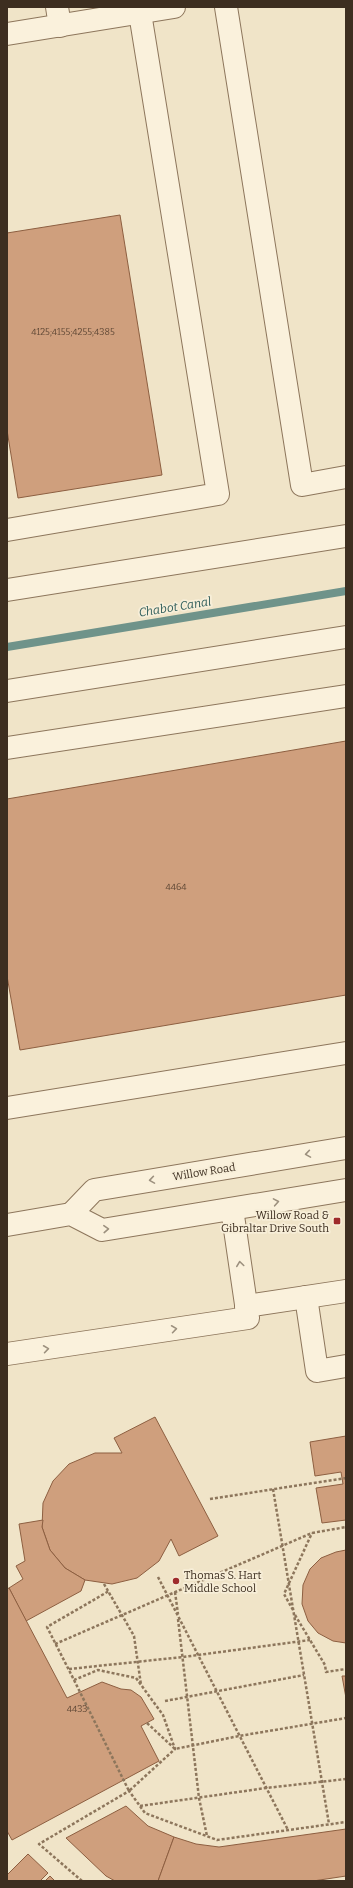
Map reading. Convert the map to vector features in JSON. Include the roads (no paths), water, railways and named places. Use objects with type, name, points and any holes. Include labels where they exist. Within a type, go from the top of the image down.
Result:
[{"type":"street","points":[[7,34],[58,16],[174,7]]},
{"type":"street","points":[[226,7],[302,485],[346,477]]},
{"type":"street","points":[[7,530],[218,494],[140,10]]},
{"type":"street","points":[[7,590],[346,536]]},
{"type":"street","points":[[7,691],[346,636]]},
{"type":"street","points":[[7,748],[346,696]]},
{"type":"street","points":[[7,1108],[346,1053]]},
{"type":"street","name":"Willow Road","points":[[71,1214],[94,1190],[346,1148]]},
{"type":"street","points":[[7,1225],[71,1214],[102,1230],[346,1190]]},
{"type":"street","points":[[7,1354],[248,1318],[232,1209]]},
{"type":"street","points":[[246,1306],[346,1291]]},
{"type":"street","points":[[306,1297],[317,1371],[346,1366]]},
{"type":"waterway","name":"Chabot Canal","points":[[7,647],[346,591]]},
{"type":"place","name":"Willow Road & Gibraltar Drive South","points":[[337,1221]]},
{"type":"place","name":"Thomas S. Hart Middle School","points":[[176,1581]]}]
